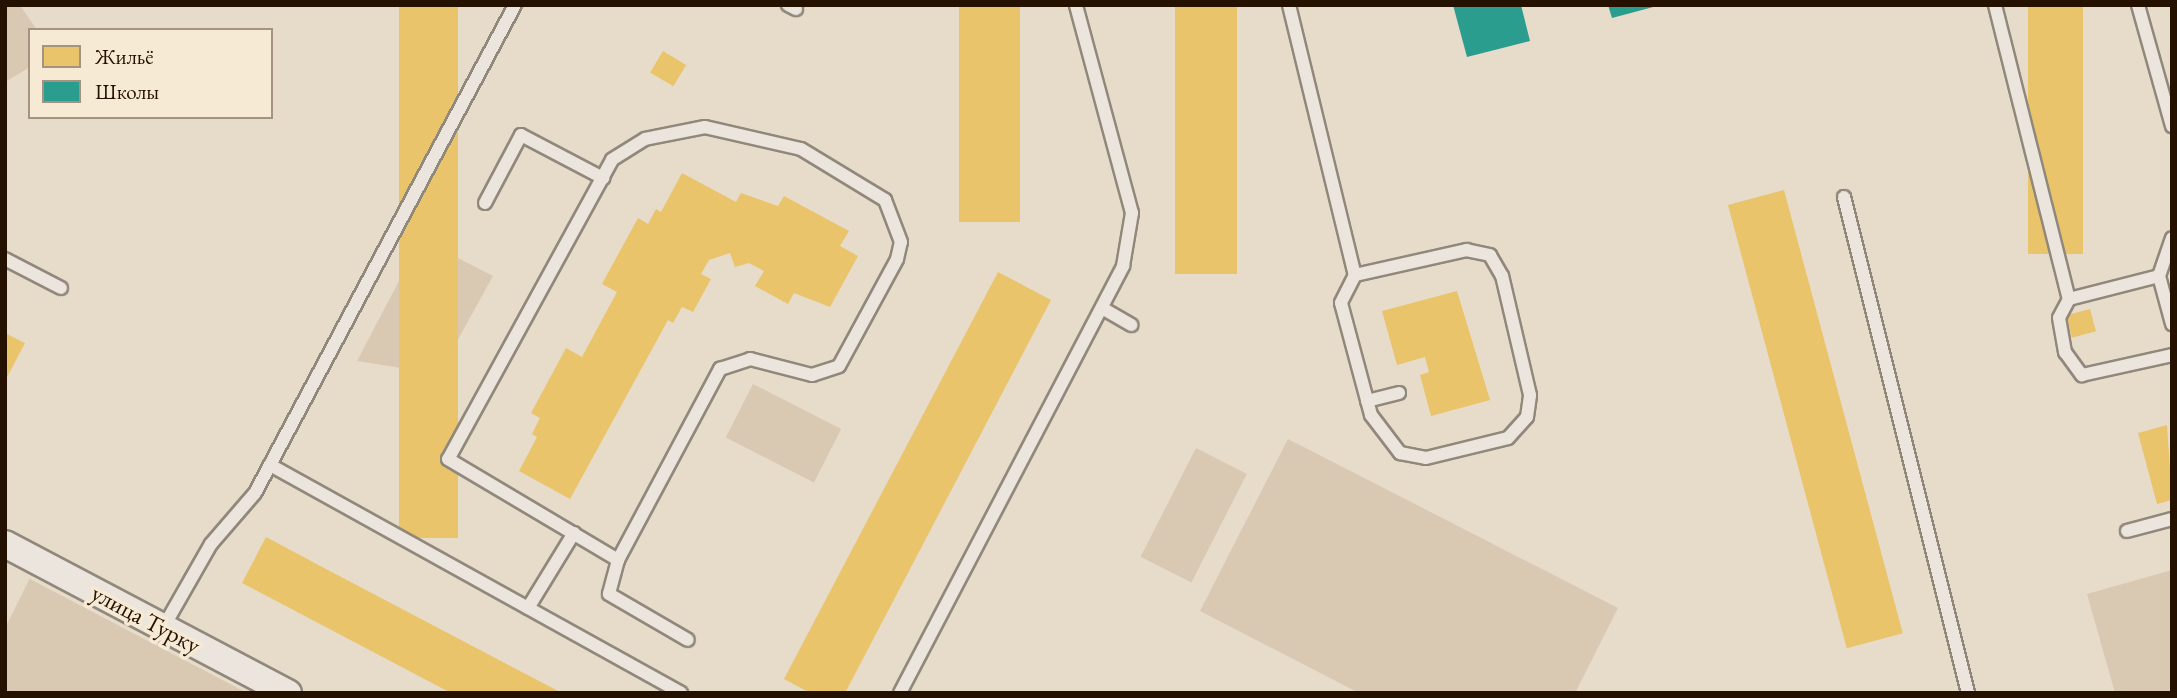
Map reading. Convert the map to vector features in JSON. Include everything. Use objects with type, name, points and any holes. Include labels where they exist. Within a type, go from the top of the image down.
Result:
[{"type":"street","name":"улица Турку","points":[[5,544],[288,693]]},
{"type":"lane","points":[[163,628],[211,544],[270,465],[516,5]]},
{"type":"lane","points":[[900,693],[1124,266],[1132,213],[1076,5]]},
{"type":"lane","points":[[1289,5],[1355,275],[1341,303],[1367,401],[1387,441],[1400,453],[1426,458],[1508,438],[1527,417],[1530,395],[1502,276],[1490,255],[1467,250],[1355,275]]},
{"type":"lane","points":[[1995,5],[2069,299],[2059,318],[2065,352],[2082,375],[2172,355]]},
{"type":"lane","points":[[2138,5],[2172,126]]},
{"type":"lane","points":[[618,560],[448,459],[612,160],[645,139],[705,127],[738,129],[801,149],[867,185],[885,200],[901,242],[839,366],[812,375],[750,359],[720,369],[618,560],[608,594],[688,640]]},
{"type":"lane","points":[[485,203],[521,135],[603,178]]},
{"type":"lane","points":[[1844,197],[1968,693]]},
{"type":"lane","points":[[2172,238],[2159,276],[2172,324]]},
{"type":"lane","points":[[5,259],[61,288]]},
{"type":"lane","points":[[2069,299],[2159,276]]},
{"type":"lane","points":[[1102,308],[1132,325]]},
{"type":"lane","points":[[1367,401],[1399,393]]},
{"type":"lane","points":[[270,465],[681,693]]},
{"type":"lane","points":[[2127,531],[2172,519]]},
{"type":"lane","points":[[528,608],[573,533]]},
{"type":"shaded area","points":[[5,5],[20,5],[36,28],[28,28],[28,68],[5,82]]},
{"type":"shaded area","points":[[421,239],[493,276],[439,374],[357,361]]},
{"type":"shaded area","points":[[753,384],[841,429],[814,482],[726,437]]},
{"type":"shaded area","points":[[1288,439],[1618,608],[1575,693],[1359,693],[1200,611]]},
{"type":"shaded area","points":[[1196,448],[1247,474],[1191,583],[1141,557]]},
{"type":"shaded area","points":[[2172,570],[2172,693],[2115,693],[2087,594]]},
{"type":"shaded area","points":[[30,578],[247,693],[5,693],[5,628]]},
{"type":"building: Жильё","points":[[399,5],[458,5],[458,538],[399,538]]},
{"type":"building: Жильё","points":[[959,5],[1020,5],[1020,222],[959,222]]},
{"type":"building: Жильё","points":[[1175,5],[1237,5],[1237,274],[1175,274]]},
{"type":"building: Жильё","points":[[2028,5],[2083,5],[2083,254],[2028,254]]},
{"type":"building: Жильё","points":[[663,51],[686,65],[673,86],[650,72]]},
{"type":"building: Жильё","points":[[682,173],[736,202],[741,193],[778,206],[784,196],[849,231],[840,246],[858,256],[830,307],[794,293],[788,304],[755,286],[764,271],[749,263],[735,267],[730,253],[709,260],[701,274],[711,279],[693,312],[682,307],[673,323],[668,320],[570,499],[519,471],[537,437],[532,434],[540,418],[531,413],[566,348],[582,357],[617,292],[602,284],[638,218],[648,224],[656,209],[661,212]]},
{"type":"building: Жильё","points":[[1784,190],[1903,633],[1847,648],[1728,205]]},
{"type":"building: Жильё","points":[[998,272],[1051,300],[845,693],[810,693],[784,679]]},
{"type":"building: Жильё","points":[[1457,291],[1490,400],[1431,416],[1420,375],[1429,372],[1425,357],[1397,365],[1382,311]]},
{"type":"building: Жильё","points":[[2090,309],[2096,331],[2072,338],[2066,315]]},
{"type":"building: Жильё","points":[[5,333],[25,343],[5,381]]},
{"type":"building: Жильё","points":[[2167,425],[2172,500],[2157,504],[2138,433]]},
{"type":"building: Жильё","points":[[266,537],[562,693],[451,693],[242,583]]},
{"type":"building: Школы","points":[[1453,5],[1521,5],[1530,41],[1467,57]]},
{"type":"building: Школы","points":[[1608,5],[1656,5],[1657,6],[1612,18]]}]
